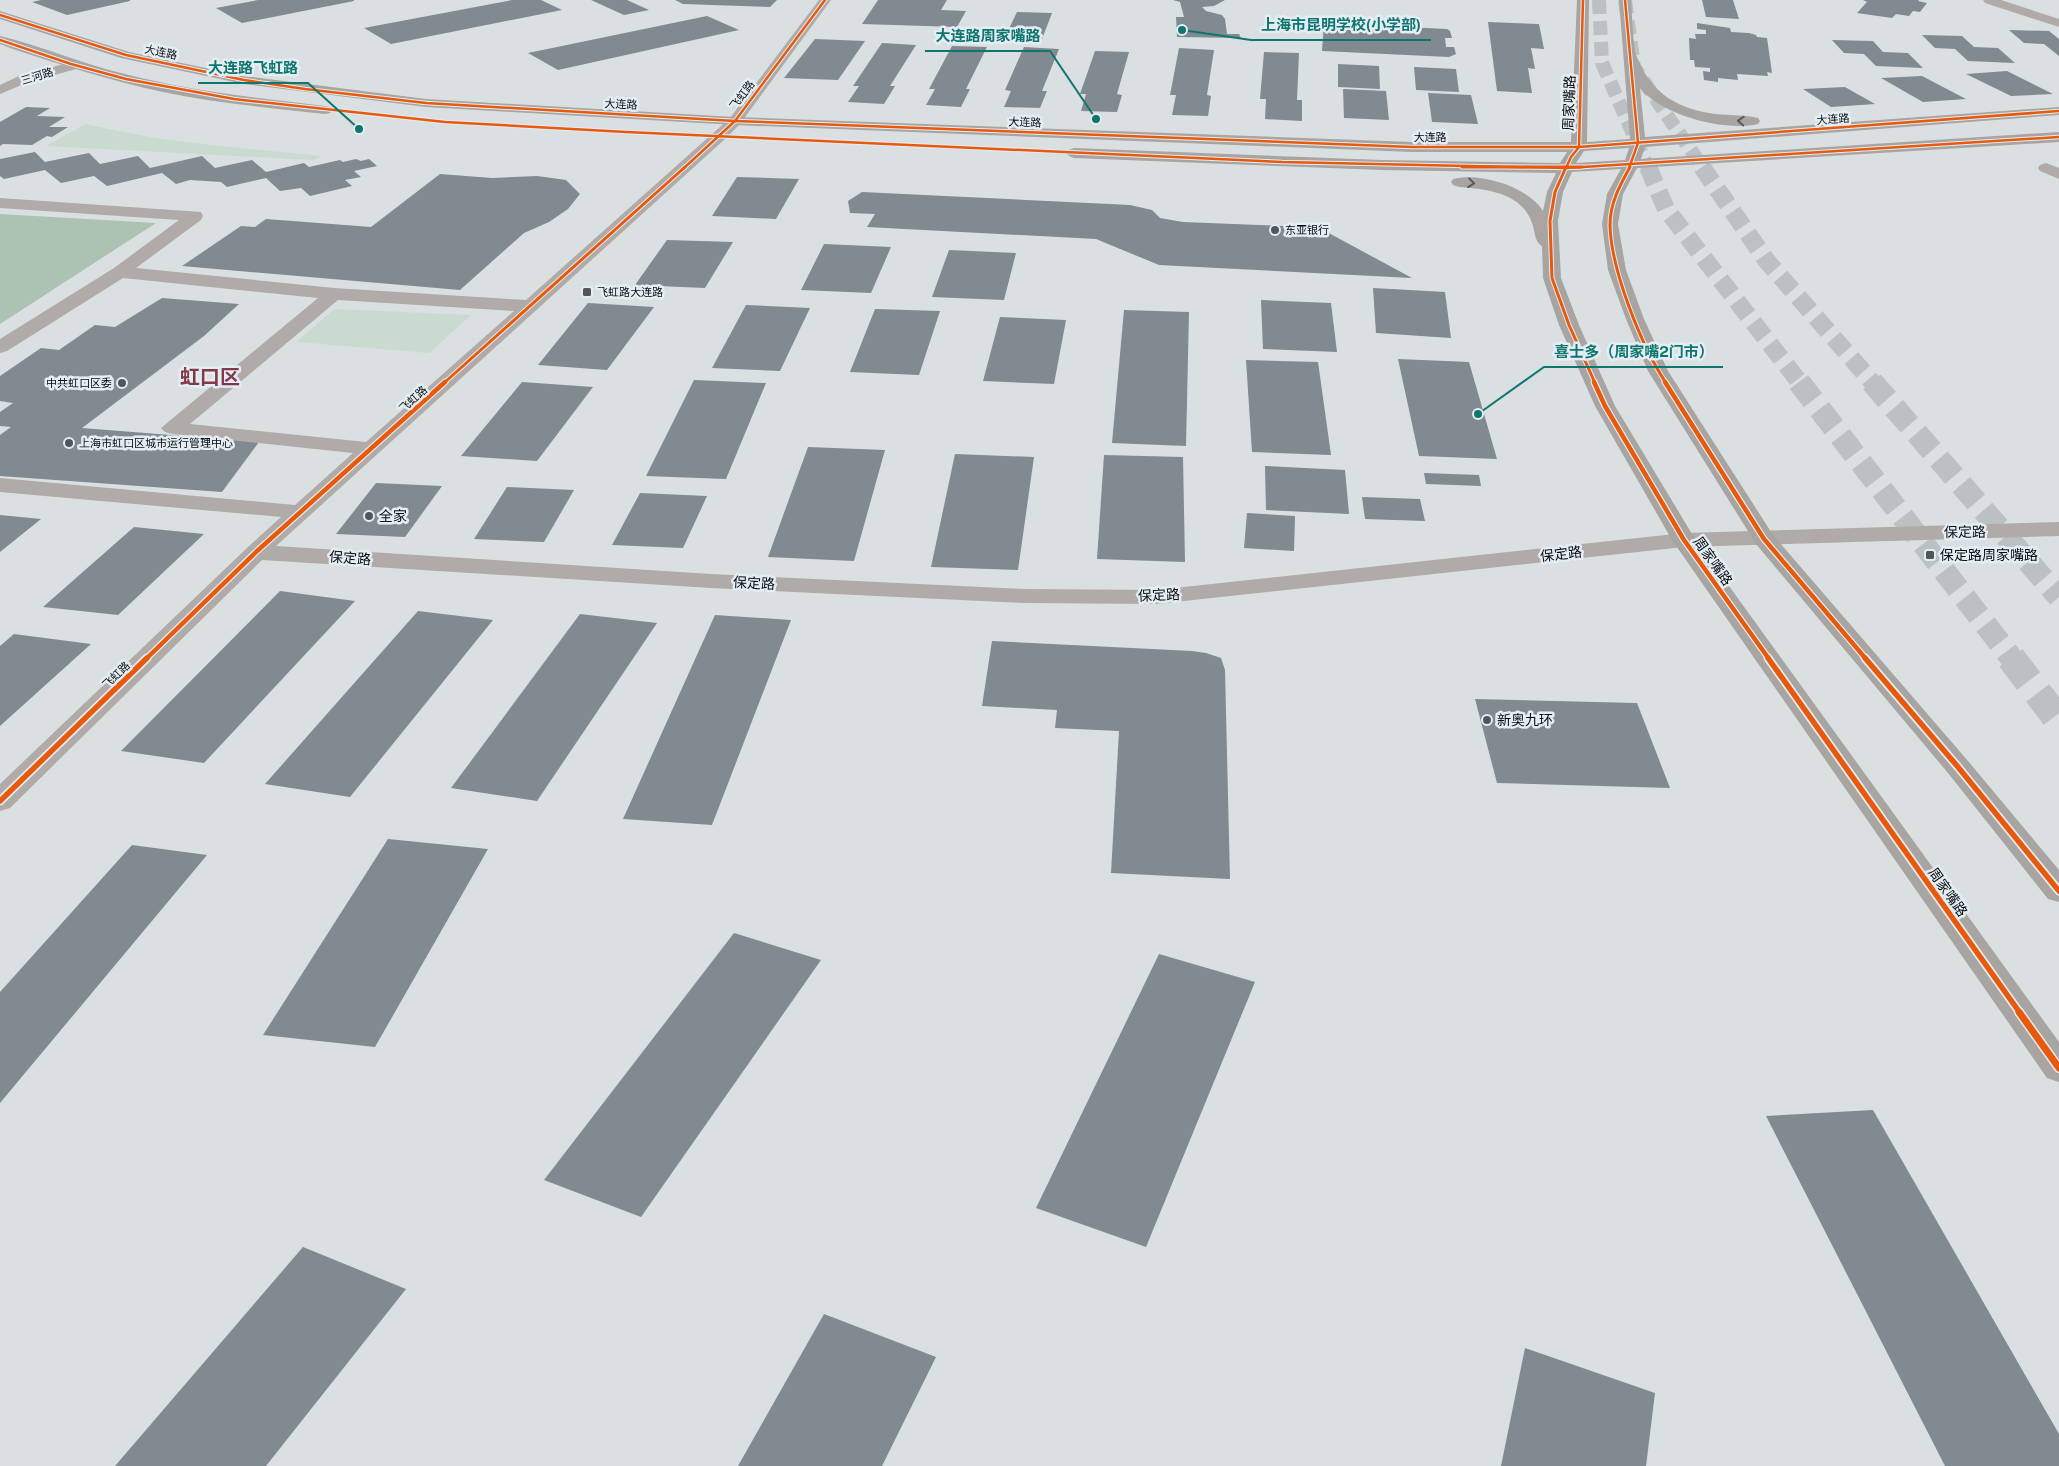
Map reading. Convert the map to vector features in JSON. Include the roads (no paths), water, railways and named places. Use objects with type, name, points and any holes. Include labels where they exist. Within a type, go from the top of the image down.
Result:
[{"type":"main road","name":"周家嘴路","points":[[1583,0],[1579,147],[1555,192],[1550,221],[1552,278],[1569,325],[1605,406],[1684,540],[2059,1068]]},
{"type":"main road","points":[[1625,0],[1638,143],[1631,165],[1616,194],[1610,224],[1617,270],[1635,319],[1658,371],[1764,539],[1958,767],[2059,891]]},
{"type":"main road","name":"大连路","points":[[0,15],[126,55],[235,78],[305,90],[426,103],[735,120],[1412,147],[1579,147],[2059,112]]},
{"type":"main road","points":[[0,40],[75,65],[140,82],[203,95],[332,111],[494,126],[1126,155],[1486,168],[1567,168],[1631,165],[2059,137]]},
{"type":"main road","points":[[1630,53],[1643,84],[1660,100],[1678,109],[1723,120],[1772,121],[1952,112],[2034,113]]},
{"type":"main road","points":[[1126,155],[1195,165],[1271,172],[1435,180],[1490,186],[1520,196],[1529,204],[1537,215],[1551,256]]},
{"type":"street","name":"飞虹路","points":[[0,801],[256,552],[720,136],[735,120],[826,0]]},
{"type":"street","points":[[1989,0],[2059,23]]},
{"type":"street","name":"三河路","points":[[0,90],[24,79],[75,65]]},
{"type":"street","points":[[0,203],[195,216],[120,272],[0,347]]},
{"type":"street","points":[[120,272],[334,294],[531,306]]},
{"type":"street","points":[[334,294],[172,428],[372,449]]},
{"type":"street","points":[[0,485],[301,512]]},
{"type":"street","name":"保定路","points":[[256,552],[730,582],[1024,596],[1156,597],[1684,540],[2059,530]]},
{"type":"tunnel","points":[[1599,0],[1602,63],[1648,168]]},
{"type":"tunnel","points":[[1625,0],[1634,67],[1703,168]]},
{"type":"tunnel","points":[[1648,167],[1666,209],[1800,383]]},
{"type":"tunnel","points":[[1702,167],[1766,260],[1873,383]]},
{"type":"tunnel","points":[[1799,382],[2012,659]]},
{"type":"tunnel","points":[[1872,382],[2059,597]]},
{"type":"tunnel","points":[[2011,658],[2059,721]]},
{"type":"place","name":"上海市昆明学校(小学部)","points":[[1182,30]]},
{"type":"place","name":"大连路周家嘴路","points":[[1096,119]]},
{"type":"place","name":"大连路飞虹路","points":[[359,129]]},
{"type":"place","name":"东亚银行","points":[[1275,230]]},
{"type":"place","name":"飞虹路大连路","points":[[587,292]]},
{"type":"place","name":"中共虹口区委","points":[[122,383]]},
{"type":"place","name":"喜士多（周家嘴2门市）","points":[[1478,414]]},
{"type":"place","name":"上海市虹口区城市运行管理中心","points":[[69,443]]},
{"type":"place","name":"全家","points":[[369,516]]},
{"type":"place","name":"保定路周家嘴路","points":[[1930,555]]},
{"type":"place","name":"新奥九环","points":[[1487,720]]},
{"type":"district","name":"虹口区","points":[[210,377]]}]
